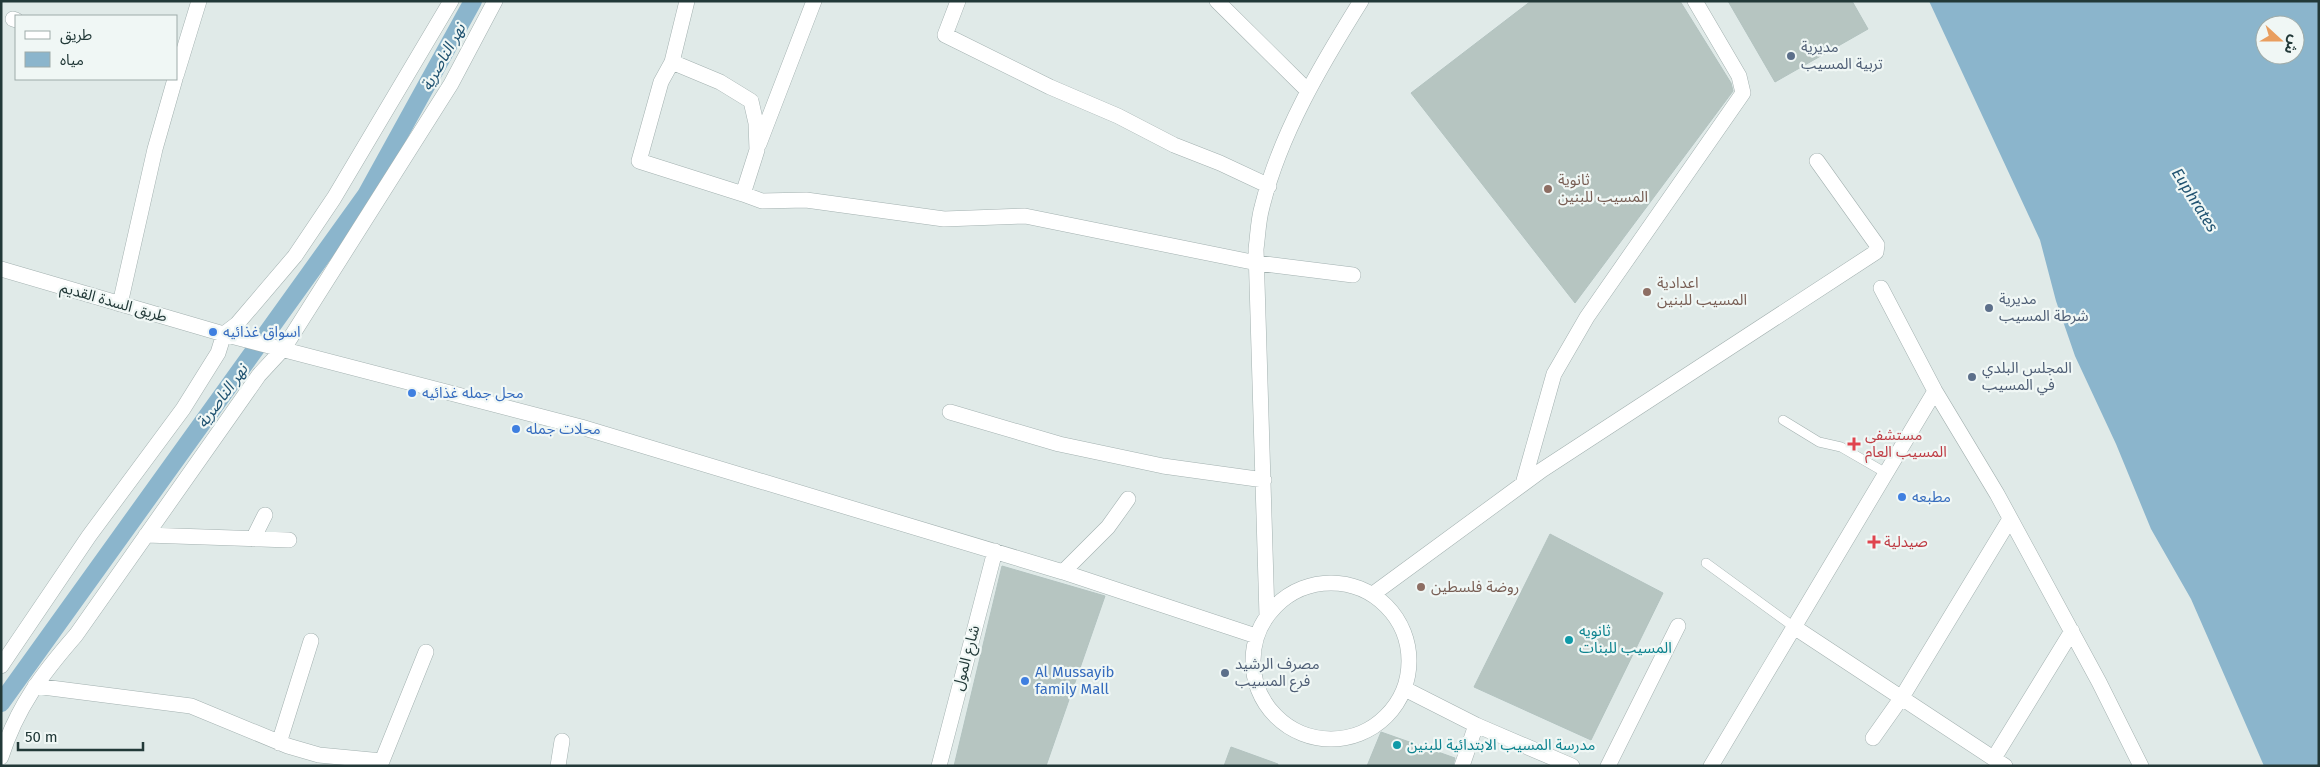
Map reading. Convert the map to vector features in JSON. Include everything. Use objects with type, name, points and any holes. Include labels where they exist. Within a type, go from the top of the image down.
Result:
[{"type":"street","points":[[178,67],[199,1]]},
{"type":"street","points":[[1,666],[88,536],[183,409],[218,353],[226,334],[237,324],[295,256],[334,198],[451,1]]},
{"type":"street","points":[[1,757],[11,726],[43,673],[76,634],[279,347],[451,84],[495,1]]},
{"type":"street","points":[[686,1],[672,62],[661,82],[639,161],[762,201],[806,200],[944,219],[1025,216],[1257,263],[1353,275]]},
{"type":"street","points":[[743,194],[757,150],[814,1]]},
{"type":"street","points":[[958,1],[945,35],[1050,87],[1118,116],[1174,145],[1220,163],[1269,186]]},
{"type":"street","points":[[1217,1],[1308,91]]},
{"type":"street","points":[[1267,616],[1257,263],[1261,208],[1279,155],[1308,91],[1361,1]]},
{"type":"street","points":[[1523,484],[1554,374],[1587,317],[1743,93],[1739,76],[1695,1]]},
{"type":"street","points":[[672,62],[720,82],[751,101],[756,124],[757,150]]},
{"type":"street","points":[[120,304],[155,149],[174,80]]},
{"type":"street","points":[[1373,594],[1523,484],[1876,252],[1877,245],[1817,161]]},
{"type":"street","name":"طريق السدة القديم","points":[[1,270],[226,334],[581,427],[1063,572],[1256,636]]},
{"type":"street","points":[[1881,288],[1935,391],[2010,519],[2072,631],[2142,766]]},
{"type":"street","points":[[1711,766],[1935,391]]},
{"type":"street","points":[[950,412],[1059,444],[1162,466],[1264,480]]},
{"type":"street","points":[[1063,572],[1108,527],[1128,499]]},
{"type":"street","points":[[252,539],[264,515]]},
{"type":"street","points":[[1873,738],[1902,697],[2010,519]]},
{"type":"street","points":[[146,536],[289,540]]},
{"type":"street","name":"شارع المول","points":[[939,766],[995,551]]},
{"type":"street","points":[[1335,582],[1355,586],[1373,594],[1389,608],[1402,626],[1410,668],[1405,690],[1391,713],[1370,730],[1344,740],[1317,740],[1292,730],[1271,713],[1257,690],[1252,663],[1256,636],[1267,616],[1280,601],[1297,590],[1316,584],[1335,582]]},
{"type":"street","points":[[1608,766],[1678,626]]},
{"type":"street","points":[[1794,627],[2000,762],[2072,631]]},
{"type":"street","points":[[279,742],[312,641]]},
{"type":"street","points":[[35,686],[191,706],[279,742],[318,761],[382,761],[426,652]]},
{"type":"street","points":[[1405,690],[1476,725],[1572,766]]},
{"type":"street","points":[[1462,766],[1476,725]]},
{"type":"street","points":[[558,766],[562,741]]},
{"type":"lane","points":[[1783,420],[1819,442],[1841,447],[1886,474]]},
{"type":"lane","points":[[1706,564],[1794,627]]},
{"type":"water","name":"Euphrates","points":[[1929,1],[2319,1],[2319,766],[2264,766],[2191,599],[2151,529],[2116,444],[2075,356],[2056,301],[2040,240]]},
{"type":"building","points":[[1531,1],[1680,1],[1731,83],[1733,91],[1575,303],[1411,93]]},
{"type":"building","name":"مديرية تربية المسيب","points":[[1728,1],[1852,1],[1868,29],[1775,82]]},
{"type":"building","name":"ثانويه المسيب للبنات","points":[[1550,534],[1663,593],[1591,740],[1474,687]]},
{"type":"building","name":"Al Mussayib family Mall","points":[[1002,566],[1105,596],[1046,766],[954,766]]},
{"type":"building","name":"مدرسة المسيب الابتدائية للبنين","points":[[1381,732],[1455,758],[1453,766],[1367,766]]},
{"type":"building","points":[[1231,747],[1278,764],[1278,766],[1224,766]]},
{"type":"waterway","name":"نهر الناصرية","points":[[1,703],[366,195],[473,1]]},
{"type":"place","name":"مديرية تربية المسيب","points":[[1791,56]]},
{"type":"place","name":"ثانوية المسيب للبنين","points":[[1548,189]]},
{"type":"place","name":"اعدادية المسيب للبنين","points":[[1647,292]]},
{"type":"place","name":"مديرية شرطة المسيب","points":[[1989,308]]},
{"type":"place","name":"اسواق غذائيه","points":[[213,332]]},
{"type":"place","name":"المجلس البلدي في المسيب","points":[[1972,377]]},
{"type":"place","name":"محل جمله غذائيه","points":[[412,393]]},
{"type":"place","name":"محلات جمله","points":[[516,429]]},
{"type":"place","name":"مستشفى المسيب العام","points":[[1854,444]]},
{"type":"place","name":"مطبعه","points":[[1902,497]]},
{"type":"place","name":"صيدلية","points":[[1874,542]]},
{"type":"place","name":"روضة فلسطين","points":[[1421,587]]},
{"type":"place","name":"ثانويه المسيب للبنات","points":[[1569,640]]},
{"type":"place","name":"مصرف الرشيد فرع المسيب","points":[[1225,673]]},
{"type":"place","name":"Al Mussayib family Mall","points":[[1025,681]]},
{"type":"place","name":"مدرسة المسيب الابتدائية للبنين","points":[[1397,745]]}]
